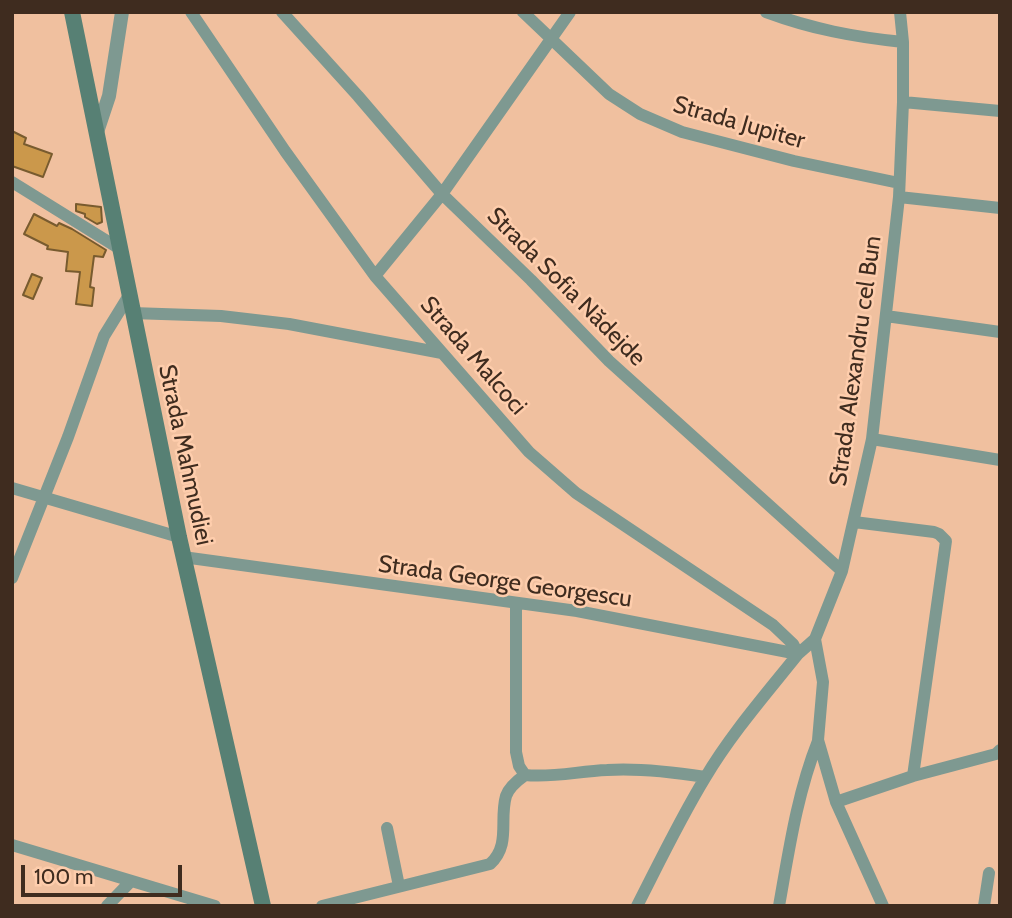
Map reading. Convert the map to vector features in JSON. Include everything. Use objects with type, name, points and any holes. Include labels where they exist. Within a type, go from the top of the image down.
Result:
[{"type":"main road","name":"Strada Mahmudiei","points":[[72,12],[183,557],[263,906]]},
{"type":"street","points":[[97,132],[109,96],[122,12]]},
{"type":"street","name":"Strada Malcoci","points":[[191,12],[285,151],[375,276],[529,452],[558,478],[608,515],[773,625],[793,644],[798,654]]},
{"type":"street","name":"Strada Sofia Nădejde","points":[[282,12],[442,194],[609,361],[842,571]]},
{"type":"street","name":"Strada Jupiter","points":[[523,12],[608,94],[640,114],[682,132],[794,161],[899,183]]},
{"type":"street","points":[[375,276],[442,194],[570,12]]},
{"type":"street","points":[[766,12],[803,26],[851,36],[903,42]]},
{"type":"street","name":"Strada Alexandru cel Bun","points":[[815,639],[842,571],[872,439],[899,183],[903,102],[900,12]]},
{"type":"street","points":[[903,102],[1000,111]]},
{"type":"street","points":[[12,182],[120,249]]},
{"type":"street","points":[[898,197],[1000,208]]},
{"type":"street","points":[[12,579],[45,498],[104,336],[128,297]]},
{"type":"street","points":[[132,313],[221,316],[289,324],[442,354]]},
{"type":"street","points":[[886,316],[1000,332]]},
{"type":"street","points":[[872,439],[1000,460]]},
{"type":"street","points":[[12,488],[179,537]]},
{"type":"street","points":[[854,522],[934,532],[946,541],[913,776]]},
{"type":"street","name":"Strada George Georgescu","points":[[183,557],[577,611],[798,654]]},
{"type":"street","points":[[516,603],[516,752],[519,766],[525,775]]},
{"type":"street","points":[[638,906],[705,777],[739,728],[798,654],[815,639]]},
{"type":"street","points":[[779,906],[792,829],[818,740],[823,682],[815,639]]},
{"type":"street","points":[[818,740],[836,802],[883,906]]},
{"type":"street","points":[[836,802],[913,776],[996,754],[1000,750]]},
{"type":"street","points":[[322,906],[490,864],[498,857],[502,848],[506,795],[514,783],[525,775],[547,777],[607,770],[674,772],[705,777]]},
{"type":"street","points":[[387,828],[399,886]]},
{"type":"street","points":[[12,845],[215,906]]},
{"type":"street","points":[[984,906],[989,873]]},
{"type":"street","points":[[107,906],[131,881]]},
{"type":"building","points":[[12,131],[26,138],[24,144],[52,154],[43,177],[12,166]]},
{"type":"building","points":[[76,204],[101,207],[102,222],[97,224],[85,217],[85,214],[76,211]]},
{"type":"building","points":[[34,214],[57,226],[59,223],[72,229],[106,250],[103,257],[94,256],[90,287],[94,288],[92,306],[76,304],[80,272],[66,271],[68,252],[47,249],[48,246],[24,234]]},
{"type":"building","points":[[32,274],[42,278],[33,299],[23,295]]}]
